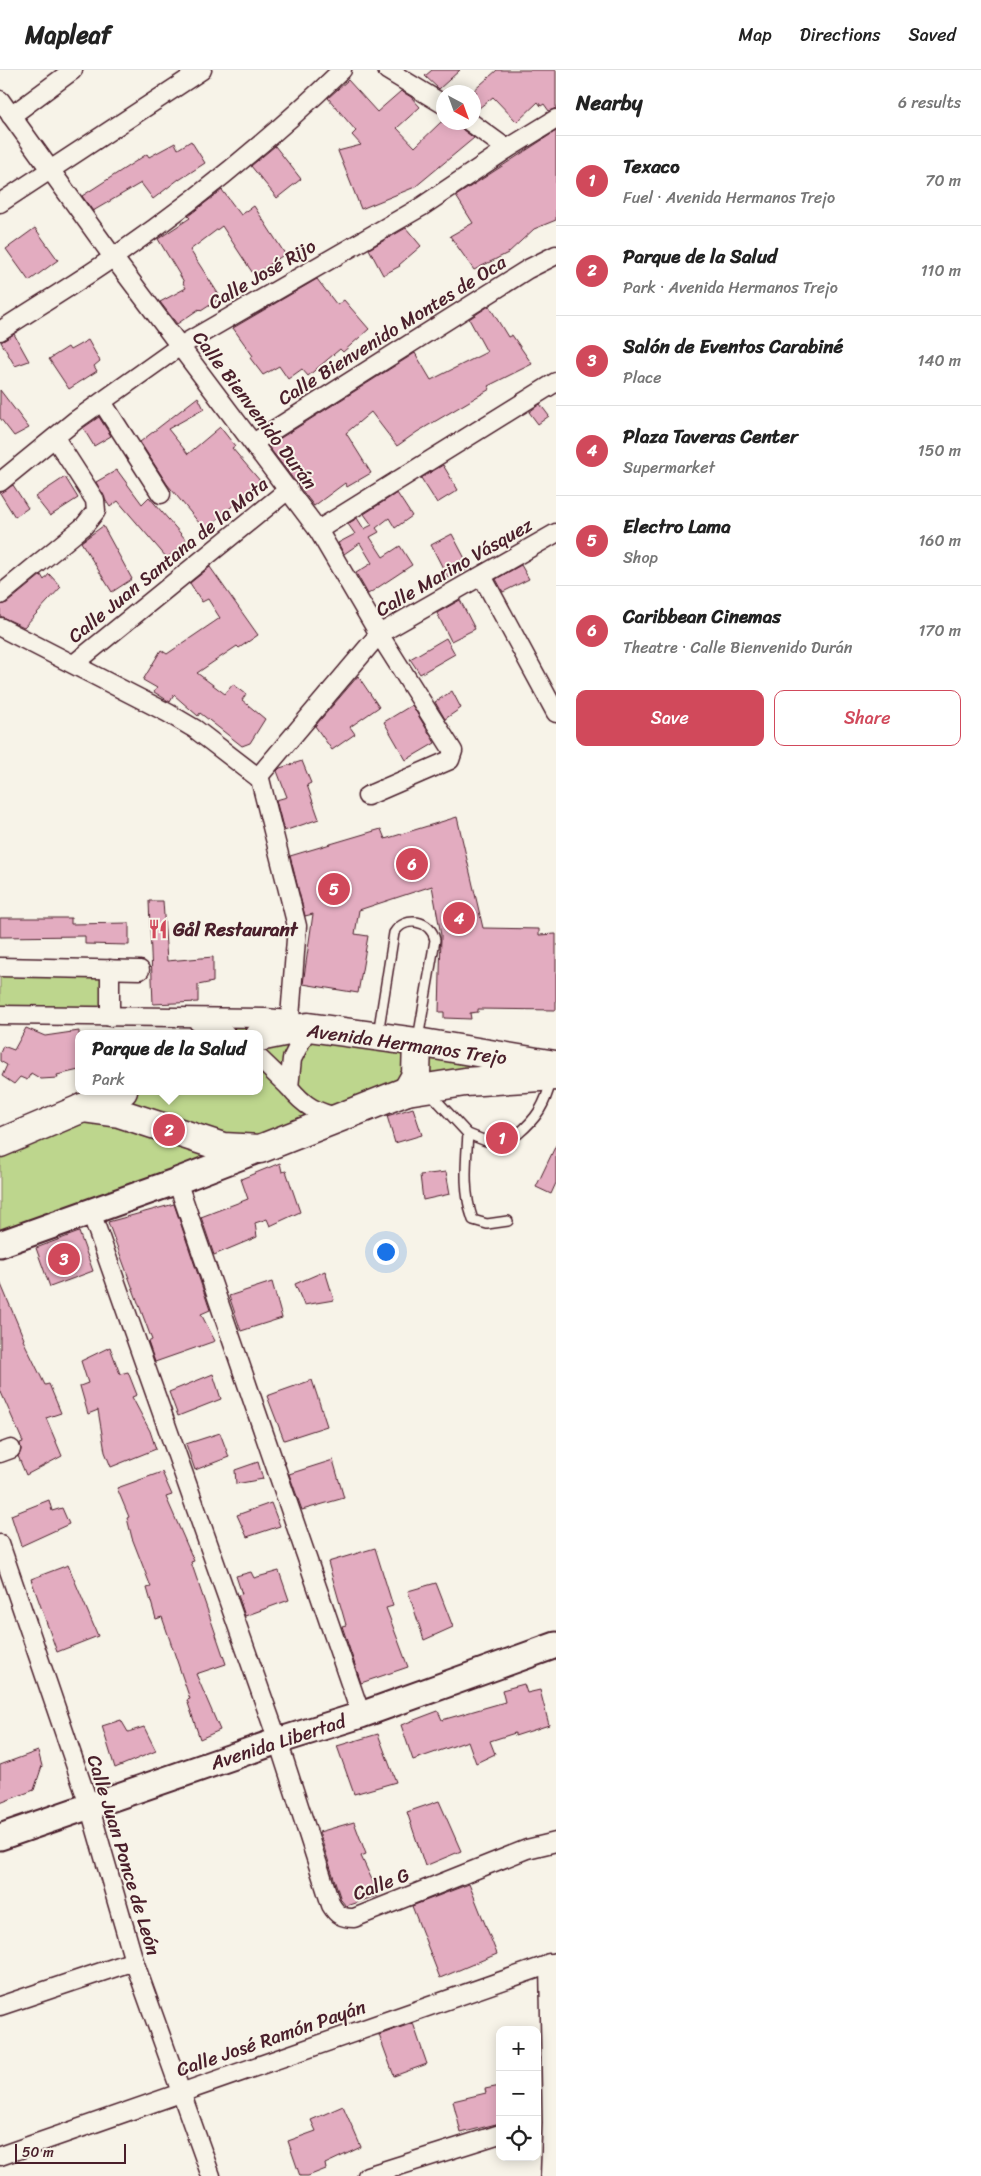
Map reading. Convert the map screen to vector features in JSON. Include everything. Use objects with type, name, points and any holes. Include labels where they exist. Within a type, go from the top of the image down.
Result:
[{"type":"main road","name":"Avenida Hermanos Trejo","points":[[263,1036],[295,1026],[377,1036],[417,1042],[555,1072]]},
{"type":"main road","points":[[416,1090],[417,1042]]},
{"type":"main road","name":"Avenida Hermanos Trejo","points":[[82,1108],[119,1113],[223,1147],[260,1149],[416,1090],[465,1082],[555,1072]]},
{"type":"main road","points":[[0,1143],[113,1095]]},
{"type":"street","points":[[11,116],[73,70]]},
{"type":"street","points":[[0,203],[202,70]]},
{"type":"street","points":[[0,331],[113,257],[177,211],[243,159],[342,70]]},
{"type":"street","points":[[387,70],[436,99]]},
{"type":"street","name":"Calle Bienvenido Durán","points":[[0,100],[113,257],[318,530],[379,634],[453,751],[450,760],[367,796]]},
{"type":"street","name":"Calle José Rijo","points":[[0,482],[102,402],[180,346],[421,207],[507,149],[556,119]]},
{"type":"street","points":[[481,130],[507,149]]},
{"type":"street","name":"Calle Bienvenido Montes de Oca","points":[[253,443],[528,269],[556,255]]},
{"type":"street","points":[[318,530],[556,382]]},
{"type":"street","points":[[102,402],[161,494]]},
{"type":"street","points":[[0,595],[84,526],[96,511],[95,500],[55,438]]},
{"type":"street","name":"Calle Juan Santana de la Mota","points":[[74,664],[288,489]]},
{"type":"street","name":"Calle Marino Vásquez","points":[[259,776],[379,634],[556,533]]},
{"type":"street","points":[[482,576],[556,713]]},
{"type":"street","points":[[0,627],[141,698],[188,725],[259,776],[297,926],[295,1026],[289,1088]]},
{"type":"street","points":[[0,967],[140,970]]},
{"type":"street","points":[[110,970],[110,1017]]},
{"type":"street","points":[[0,1015],[265,1018],[295,1026]]},
{"type":"street","points":[[178,1018],[196,1021],[217,1030]]},
{"type":"street","points":[[263,1062],[299,1100],[316,1112],[341,1118]]},
{"type":"street","points":[[0,1244],[177,1182],[260,1149]]},
{"type":"street","points":[[177,1182],[361,1715]]},
{"type":"street","points":[[91,1212],[278,1741]]},
{"type":"street","name":"Calle Juan Ponce de León","points":[[0,1544],[90,1806],[134,1960],[211,2176]]},
{"type":"street","name":"Avenida Libertad","points":[[0,1837],[278,1741],[361,1715],[556,1645]]},
{"type":"street","name":"Calle G","points":[[278,1741],[332,1906],[336,1913],[344,1918],[354,1918],[527,1849],[556,1842]]},
{"type":"street","points":[[0,2006],[134,1960]]},
{"type":"street","points":[[550,2176],[548,2124],[553,1962]]},
{"type":"street","name":"Calle José Ramón Payán","points":[[0,2156],[553,1962]]},
{"type":"street","points":[[367,2176],[496,2135]]},
{"type":"lane","points":[[377,1036],[394,933],[398,926],[406,922],[425,924],[434,933],[436,940],[417,1042]]},
{"type":"lane","points":[[518,1134],[532,1122],[546,1101],[555,1072]]},
{"type":"lane","points":[[416,1090],[468,1134],[486,1141]]},
{"type":"lane","points":[[468,1134],[465,1178],[467,1205],[473,1220],[486,1224],[508,1221]]},
{"type":"green space","points":[[0,967],[113,970],[110,1017],[0,1015]]},
{"type":"green space","points":[[265,1018],[556,1065],[465,1082],[0,1244],[0,1143],[114,1095],[263,1095],[263,1030],[215,1029]]},
{"type":"building","points":[[432,70],[460,70],[443,85],[436,86],[425,76]]},
{"type":"building","points":[[497,70],[556,70],[556,108],[549,111],[544,104],[541,106],[538,102],[517,122],[493,97],[481,106],[480,85]]},
{"type":"building","points":[[348,80],[377,112],[401,91],[411,97],[420,107],[397,128],[415,147],[436,127],[436,130],[463,130],[474,138],[415,187],[361,209],[338,151],[361,145],[352,135],[356,131],[328,98]]},
{"type":"building","points":[[556,131],[556,220],[534,229],[508,253],[474,270],[450,236],[473,223],[456,196]]},
{"type":"building","points":[[191,141],[205,163],[179,179],[153,199],[141,183],[93,211],[82,196],[147,154],[149,157],[175,143],[178,149]]},
{"type":"building","points":[[275,146],[301,179],[277,198],[251,166]]},
{"type":"building","points":[[222,190],[241,215],[254,206],[285,254],[254,275],[222,226],[190,250],[221,298],[201,311],[199,309],[177,324],[160,302],[186,288],[158,239],[190,218],[188,216]]},
{"type":"building","points":[[35,228],[58,260],[29,281],[6,249]]},
{"type":"building","points":[[406,228],[421,246],[400,266],[383,275],[369,249]]},
{"type":"building","points":[[317,279],[337,305],[344,300],[369,329],[343,352],[340,349],[308,376],[302,369],[288,379],[279,366],[263,375],[250,358],[253,356],[233,328]]},
{"type":"building","points":[[489,306],[508,337],[512,335],[532,364],[488,386],[490,389],[397,446],[371,412],[346,433],[371,473],[347,487],[345,483],[314,506],[268,446],[415,353],[431,380],[487,352],[469,319]]},
{"type":"building","points":[[14,334],[29,361],[15,366],[1,342]]},
{"type":"building","points":[[88,340],[100,361],[94,366],[97,371],[69,389],[49,359],[68,347],[70,350]]},
{"type":"building","points":[[0,390],[29,428],[14,436],[0,418]]},
{"type":"building","points":[[198,397],[204,409],[168,429],[188,454],[220,427],[235,446],[232,448],[261,482],[205,530],[167,484],[140,442]]},
{"type":"building","points":[[540,404],[549,416],[538,424],[529,412]]},
{"type":"building","points":[[99,417],[111,436],[94,446],[83,428]]},
{"type":"building","points":[[443,465],[458,490],[437,503],[421,478]]},
{"type":"building","points":[[117,470],[142,504],[149,497],[187,541],[167,558],[118,501],[110,507],[106,501],[96,482]]},
{"type":"building","points":[[65,477],[78,498],[50,516],[35,497]]},
{"type":"building","points":[[13,485],[28,508],[15,517],[0,493]]},
{"type":"building","points":[[397,493],[412,516],[395,528],[389,518],[376,528],[379,532],[370,537],[383,557],[400,546],[412,565],[368,594],[356,573],[372,563],[360,543],[344,554],[338,543],[355,534],[348,524],[357,518],[364,529],[372,525],[364,514]]},
{"type":"building","points":[[103,526],[132,579],[112,592],[81,542]]},
{"type":"building","points":[[452,534],[470,568],[448,578],[431,545]]},
{"type":"building","points":[[521,565],[529,579],[503,592],[496,579]]},
{"type":"building","points":[[210,567],[258,635],[239,648],[237,646],[197,673],[225,694],[233,684],[246,694],[242,700],[265,719],[250,743],[242,746],[200,713],[198,716],[174,695],[170,702],[154,692],[157,688],[143,680],[161,650],[167,654],[220,618],[208,599],[202,602],[190,583]]},
{"type":"building","points":[[49,574],[61,587],[24,627],[0,616],[0,605],[7,603],[41,575],[44,580]]},
{"type":"building","points":[[460,600],[475,629],[451,641],[437,613]]},
{"type":"building","points":[[446,638],[455,654],[420,674],[410,659]]},
{"type":"building","points":[[358,676],[379,707],[350,727],[355,734],[332,750],[315,726]]},
{"type":"building","points":[[452,691],[461,708],[445,719],[435,702]]},
{"type":"building","points":[[412,705],[435,743],[406,760],[384,722]]},
{"type":"building","points":[[302,761],[311,783],[307,785],[319,819],[284,831],[276,800],[287,797],[277,771],[280,768]]},
{"type":"building","points":[[457,817],[483,928],[539,929],[539,935],[556,934],[556,1010],[478,1009],[478,1012],[470,1013],[471,1019],[444,1018],[444,1012],[439,1012],[441,935],[432,886],[359,910],[355,934],[368,936],[358,993],[303,984],[313,914],[305,916],[290,856],[381,829],[385,839]]},
{"type":"building","name":"Gål Restaurant","points":[[149,901],[163,901],[167,961],[213,957],[213,982],[198,985],[198,1002],[153,1004]]},
{"type":"building","points":[[0,918],[71,918],[71,924],[129,923],[129,945],[85,944],[85,936],[0,937]]},
{"type":"building","points":[[26,1028],[45,1036],[75,1032],[75,1071],[57,1075],[58,1078],[41,1079],[31,1073],[27,1080],[20,1077],[14,1084],[2,1076],[7,1065],[0,1061],[0,1053],[3,1046],[14,1050]]},
{"type":"building","points":[[413,1108],[422,1135],[395,1143],[387,1116]]},
{"type":"building","points":[[556,1145],[556,1183],[551,1194],[536,1187]]},
{"type":"building","points":[[280,1163],[282,1172],[286,1171],[300,1212],[270,1226],[267,1219],[255,1223],[257,1237],[214,1255],[201,1217],[248,1199],[241,1179]]},
{"type":"building","points":[[446,1172],[450,1194],[423,1200],[420,1175]]},
{"type":"building","points":[[174,1204],[210,1310],[201,1314],[215,1341],[155,1362],[148,1342],[152,1340],[108,1222]]},
{"type":"building","points":[[79,1232],[93,1271],[50,1287],[36,1248]]},
{"type":"building","points":[[325,1271],[334,1300],[304,1305],[295,1284]]},
{"type":"building","points":[[0,1282],[23,1340],[45,1385],[49,1384],[61,1413],[46,1418],[62,1456],[26,1475],[18,1456],[21,1450],[20,1443],[23,1442],[0,1390]]},
{"type":"building","points":[[272,1282],[282,1318],[241,1331],[229,1296]]},
{"type":"building","points":[[110,1347],[120,1374],[128,1372],[137,1395],[132,1397],[150,1431],[156,1449],[111,1467],[105,1452],[98,1410],[88,1414],[80,1386],[88,1383],[81,1361]]},
{"type":"building","points":[[213,1374],[221,1399],[178,1416],[169,1392]]},
{"type":"building","points":[[312,1380],[327,1426],[284,1440],[267,1396]]},
{"type":"building","points":[[220,1433],[229,1457],[195,1470],[186,1444]]},
{"type":"building","points":[[333,1460],[344,1498],[302,1510],[289,1474]]},
{"type":"building","points":[[258,1462],[263,1479],[236,1484],[235,1470]]},
{"type":"building","points":[[162,1472],[172,1495],[166,1497],[194,1561],[191,1562],[226,1664],[196,1674],[220,1730],[200,1739],[187,1700],[190,1699],[162,1617],[156,1619],[147,1588],[151,1587],[132,1538],[127,1518],[129,1517],[117,1488]]},
{"type":"building","points":[[49,1500],[52,1511],[62,1508],[69,1524],[21,1546],[11,1515]]},
{"type":"building","points":[[271,1503],[280,1526],[247,1537],[237,1515]]},
{"type":"building","points":[[375,1548],[393,1606],[386,1608],[408,1667],[361,1683],[342,1626],[346,1625],[328,1562]]},
{"type":"building","points":[[68,1565],[98,1636],[57,1652],[31,1579]]},
{"type":"building","points":[[279,1571],[289,1600],[245,1616],[238,1595],[242,1594],[236,1576],[251,1572],[254,1578]]},
{"type":"building","points":[[436,1583],[453,1627],[424,1640],[408,1591]]},
{"type":"building","points":[[524,1684],[527,1693],[540,1690],[549,1725],[515,1736],[515,1733],[490,1741],[495,1754],[476,1763],[468,1741],[413,1760],[401,1725],[438,1711],[442,1720],[505,1702],[502,1690]]},
{"type":"building","points":[[121,1720],[128,1732],[144,1727],[156,1751],[115,1768],[102,1726]]},
{"type":"building","points":[[378,1734],[396,1782],[354,1794],[337,1746]]},
{"type":"building","points":[[38,1751],[42,1766],[34,1790],[0,1803],[0,1765]]},
{"type":"building","points":[[439,1801],[461,1851],[425,1866],[407,1812]]},
{"type":"building","points":[[354,1822],[366,1854],[361,1856],[379,1895],[346,1906],[341,1900],[319,1832]]},
{"type":"building","points":[[469,1884],[497,1954],[440,1978],[412,1906]]},
{"type":"building","points":[[413,2023],[427,2064],[394,2076],[379,2035]]},
{"type":"building","points":[[496,2087],[496,2124],[461,2133],[453,2101],[486,2093],[485,2089]]},
{"type":"building","points":[[343,2106],[361,2147],[325,2164],[326,2169],[308,2176],[300,2176],[288,2141],[316,2131],[311,2120]]},
{"type":"place","name":"Caribbean Cinemas","points":[[412,864]]},
{"type":"place","name":"Electro Lama","points":[[334,889]]},
{"type":"place","name":"Plaza Taveras Center","points":[[459,918]]},
{"type":"place","name":"Gål Restaurant","points":[[158,929]]},
{"type":"place","name":"Parque de la Salud","points":[[169,1130]]},
{"type":"place","name":"Texaco","points":[[502,1138]]},
{"type":"place","name":"Salón de Eventos Carabiné","points":[[64,1259]]}]
